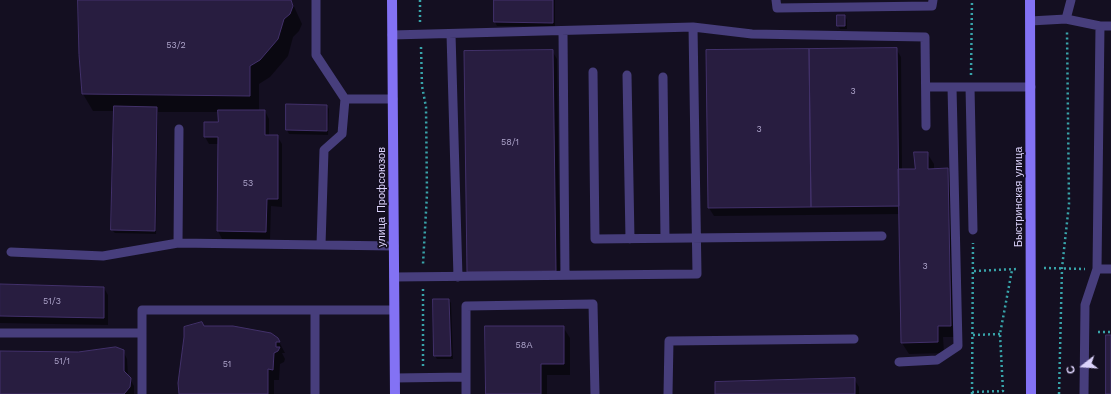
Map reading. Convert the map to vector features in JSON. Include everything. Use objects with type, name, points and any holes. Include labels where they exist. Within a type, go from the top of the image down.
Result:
[{"type":"main road","name":"улица Профсоюзов","points":[[392,0],[395,394]]},
{"type":"main road","name":"Быстринская улица","points":[[1030,0],[1031,394]]},
{"type":"lane","points":[[316,0],[316,55],[345,99],[342,134],[324,150],[321,245]]},
{"type":"lane","points":[[776,0],[777,8],[932,6],[933,0]]},
{"type":"lane","points":[[1066,19],[1071,0]]},
{"type":"lane","points":[[1030,21],[1066,19],[1100,26],[1111,26]]},
{"type":"lane","points":[[1084,394],[1085,305],[1097,270],[1100,26]]},
{"type":"lane","points":[[392,35],[693,27],[752,34],[925,37],[926,126]]},
{"type":"lane","points":[[394,278],[697,274],[693,27]]},
{"type":"lane","points":[[563,31],[565,275]]},
{"type":"lane","points":[[451,34],[458,276]]},
{"type":"lane","points":[[593,72],[595,239],[882,236]]},
{"type":"lane","points":[[628,75],[630,239]]},
{"type":"lane","points":[[663,77],[665,238]]},
{"type":"lane","points":[[926,87],[1031,87]]},
{"type":"lane","points":[[899,362],[937,360],[958,346],[952,87]]},
{"type":"lane","points":[[970,87],[973,230]]},
{"type":"lane","points":[[345,99],[393,99]]},
{"type":"lane","points":[[178,128],[178,243]]},
{"type":"lane","points":[[11,252],[103,256],[178,243],[394,246]]},
{"type":"lane","points":[[1097,270],[1111,269]]},
{"type":"lane","points":[[466,394],[466,306],[593,304],[595,394]]},
{"type":"lane","points":[[142,394],[142,310],[394,310]]},
{"type":"lane","points":[[316,310],[316,394]]},
{"type":"lane","points":[[0,333],[142,333]]},
{"type":"lane","points":[[668,394],[668,341],[854,339]]},
{"type":"lane","points":[[395,378],[466,377]]},
{"type":"path","points":[[420,0],[422,86],[426,107],[427,194],[423,277],[422,347],[424,378]]},
{"type":"path","points":[[970,87],[972,0]]},
{"type":"path","points":[[1059,394],[1062,268],[1069,204],[1066,19]]},
{"type":"path","points":[[973,230],[972,393],[1003,391],[1000,334],[1012,270]]},
{"type":"path","points":[[973,335],[1000,334]]},
{"type":"building","points":[[78,0],[291,0],[293,6],[290,14],[284,19],[278,39],[260,60],[250,66],[250,96],[82,94],[79,55]]},
{"type":"building","points":[[494,0],[553,0],[553,23],[494,22]]},
{"type":"building","points":[[837,15],[845,15],[845,26],[837,26]]},
{"type":"building","points":[[897,48],[899,206],[811,207],[809,49]]},
{"type":"building","points":[[809,49],[811,207],[708,208],[706,50]]},
{"type":"building","points":[[553,50],[556,271],[467,272],[464,51]]},
{"type":"building","points":[[286,104],[327,105],[327,131],[286,130]]},
{"type":"building","points":[[114,106],[157,107],[155,231],[111,230]]},
{"type":"building","points":[[218,110],[265,110],[265,135],[278,135],[278,199],[267,199],[266,232],[217,231],[218,137],[204,137],[204,122],[218,122]]},
{"type":"building","points":[[914,152],[928,152],[928,169],[948,168],[951,326],[938,326],[938,342],[901,343],[898,169],[915,169]]},
{"type":"building","points":[[0,284],[104,287],[104,318],[0,316]]},
{"type":"building","points":[[433,299],[449,299],[451,356],[434,356]]},
{"type":"building","points":[[202,322],[204,326],[233,326],[271,333],[278,338],[280,342],[276,342],[276,347],[280,347],[278,351],[274,353],[273,370],[268,369],[268,394],[179,394],[178,383],[184,327]]},
{"type":"building","points":[[485,326],[564,326],[564,364],[541,364],[541,394],[486,394]]},
{"type":"building","points":[[1106,335],[1111,335],[1111,394],[1106,394]]},
{"type":"building","points":[[116,347],[124,350],[124,371],[131,378],[130,387],[124,394],[0,394],[0,351],[78,352]]},
{"type":"building","points":[[855,378],[855,394],[715,394],[715,382]]}]
